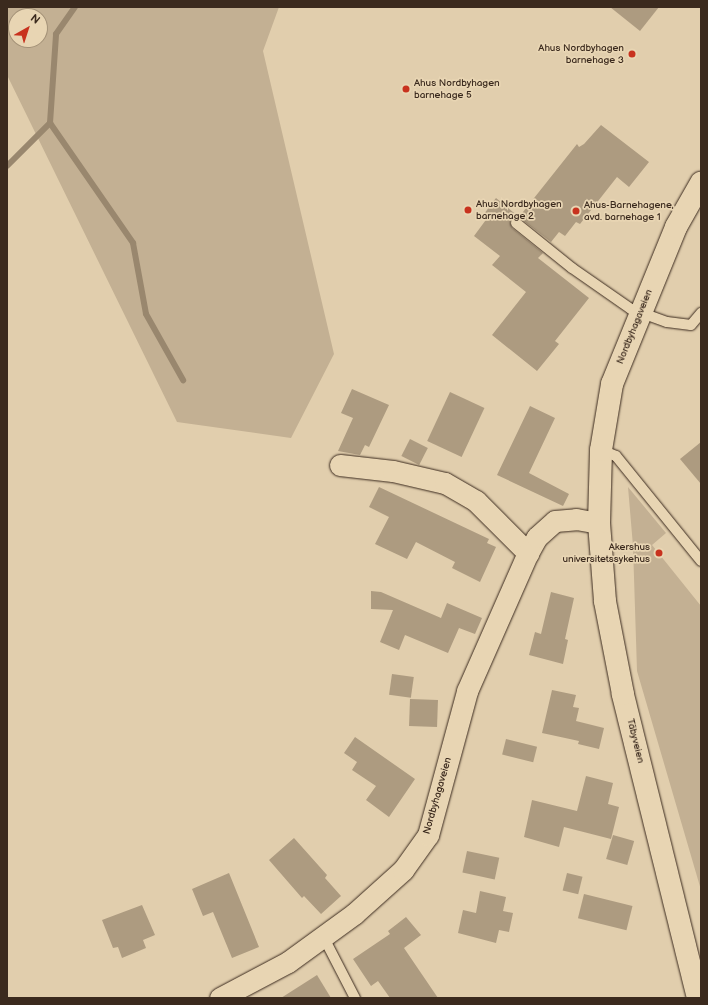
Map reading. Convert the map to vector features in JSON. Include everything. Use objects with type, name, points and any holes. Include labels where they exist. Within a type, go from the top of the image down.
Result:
[{"type":"street","name":"Nordbyhagaveien","points":[[600,480],[601,450],[612,384],[676,227],[701,184]]},
{"type":"street","points":[[340,465],[393,471],[445,483],[476,501],[528,553]]},
{"type":"street","name":"Täbyveien","points":[[600,480],[599,523],[605,601],[623,694],[698,998]]},
{"type":"street","name":"Nordbyhagaveien","points":[[220,998],[288,962],[354,914],[403,870],[428,835],[467,691],[528,553],[537,537],[555,521],[576,519],[599,523]]},
{"type":"lane","points":[[516,223],[572,268],[631,309],[666,322],[691,325],[701,312]]},
{"type":"lane","points":[[601,450],[616,456],[701,561]]},
{"type":"lane","points":[[323,936],[355,998]]},
{"type":"shaded area","points":[[7,7],[279,7],[263,51],[334,354],[291,438],[177,422],[7,75]]},
{"type":"shaded area","points":[[628,487],[666,533],[652,545],[701,606],[701,890],[637,671],[633,546]]},
{"type":"building","points":[[610,7],[659,7],[640,31]]},
{"type":"building","points":[[601,125],[649,162],[629,187],[617,177],[580,224],[576,222],[565,236],[559,232],[551,242],[520,218],[513,217],[510,222],[512,228],[543,253],[538,258],[589,298],[555,341],[559,344],[537,371],[492,335],[526,292],[492,265],[500,256],[474,236],[488,217],[484,214],[496,198],[519,217],[577,144],[579,147],[584,144]]},
{"type":"building","points":[[352,389],[389,405],[369,447],[365,445],[360,455],[338,451],[353,418],[341,413]]},
{"type":"building","points":[[450,392],[484,408],[462,457],[427,441]]},
{"type":"building","points":[[530,406],[555,418],[529,473],[569,494],[563,506],[497,475]]},
{"type":"building","points":[[410,439],[428,448],[419,465],[401,456]]},
{"type":"building","points":[[701,442],[701,484],[680,459]]},
{"type":"building","points":[[379,487],[489,539],[487,543],[496,547],[480,582],[452,568],[455,562],[416,542],[407,559],[375,544],[389,517],[369,507]]},
{"type":"building","points":[[371,591],[381,592],[441,618],[447,603],[482,618],[475,634],[459,628],[448,653],[405,635],[399,650],[380,642],[393,610],[371,609]]},
{"type":"building","points":[[551,592],[574,598],[565,639],[568,640],[563,664],[529,655],[535,632],[541,634]]},
{"type":"building","points":[[392,674],[414,677],[411,698],[389,695]]},
{"type":"building","points":[[552,690],[576,695],[573,707],[579,708],[576,721],[604,728],[599,749],[578,744],[579,741],[542,733]]},
{"type":"building","points":[[410,699],[438,700],[437,727],[409,726]]},
{"type":"building","points":[[355,737],[415,779],[389,817],[366,800],[376,786],[352,770],[357,762],[344,753]]},
{"type":"building","points":[[506,739],[537,747],[533,762],[502,755]]},
{"type":"building","points":[[586,776],[613,783],[608,804],[619,807],[611,839],[564,827],[559,847],[524,837],[532,800],[577,811]]},
{"type":"building","points":[[613,835],[634,841],[627,865],[606,859]]},
{"type":"building","points":[[294,838],[327,875],[325,878],[341,896],[321,914],[304,896],[302,898],[269,860]]},
{"type":"building","points":[[467,851],[499,858],[495,879],[462,873]]},
{"type":"building","points":[[229,873],[259,947],[232,958],[213,912],[203,916],[192,889]]},
{"type":"building","points":[[567,873],[583,877],[578,894],[563,890]]},
{"type":"building","points":[[480,891],[506,897],[503,911],[513,913],[509,932],[499,930],[496,943],[458,933],[463,910],[476,913]]},
{"type":"building","points":[[584,894],[633,906],[626,930],[578,918]]},
{"type":"building","points":[[142,905],[155,935],[143,940],[146,948],[122,958],[118,947],[113,948],[102,920]]},
{"type":"building","points":[[406,917],[421,935],[404,948],[438,998],[390,998],[378,981],[371,986],[353,959],[390,934],[388,931]]},
{"type":"building","points":[[317,975],[331,998],[281,998]]},
{"type":"waterway","points":[[7,166],[50,123],[56,34],[75,7]]},
{"type":"waterway","points":[[50,123],[133,243],[146,314],[183,380]]},
{"type":"place","name":"Ahus Nordbyhagen barnehage 3","points":[[632,54]]},
{"type":"place","name":"Ahus Nordbyhagen barnehage 5","points":[[406,89]]},
{"type":"place","name":"Ahus Nordbyhagen barnehage 2","points":[[468,210]]},
{"type":"place","name":"Ahus-Barnehagene, avd. barnehage 1","points":[[576,211]]},
{"type":"place","name":"Akershus universitetssykehus","points":[[659,553]]}]
